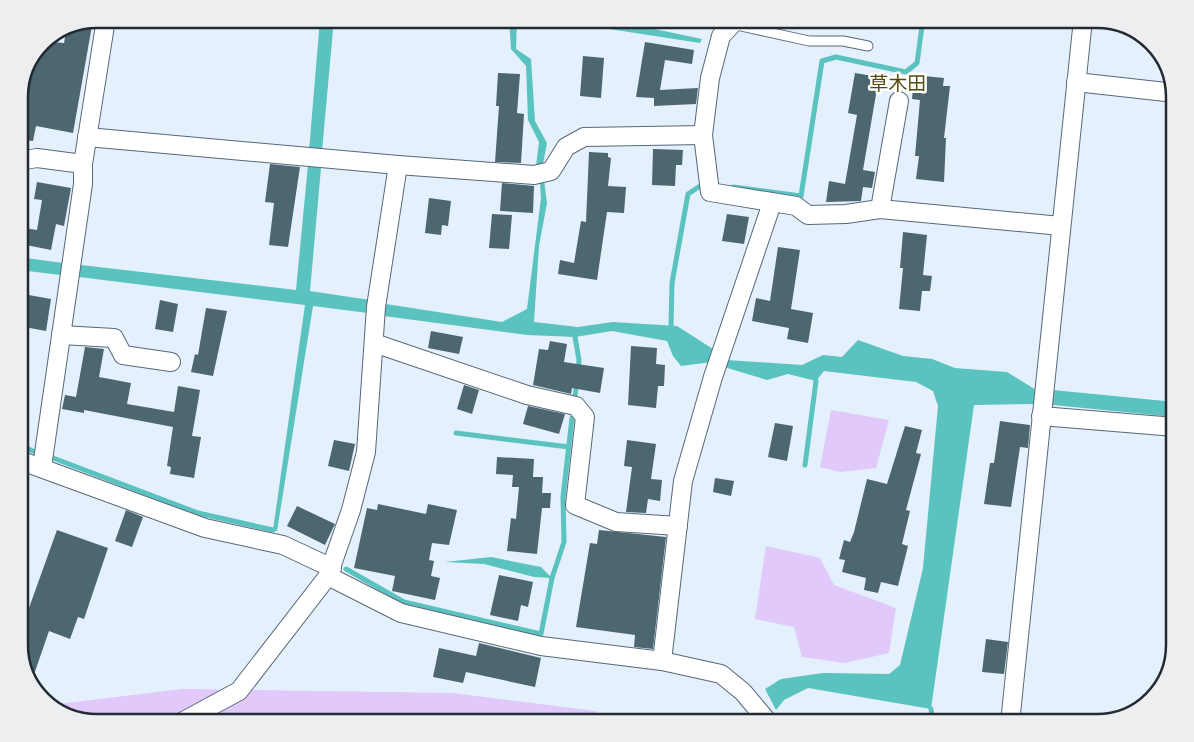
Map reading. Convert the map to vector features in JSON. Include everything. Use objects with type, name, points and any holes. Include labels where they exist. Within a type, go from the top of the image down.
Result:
[{"type":"street","points":[[42,467],[83,184],[83,164],[105,28]]},
{"type":"street","points":[[728,28],[721,36],[710,78],[703,135],[710,192],[796,206],[808,215],[846,214],[880,209],[1062,226]]},
{"type":"street","points":[[1011,714],[1040,416],[1082,28]]},
{"type":"street","points":[[1076,82],[1166,92]]},
{"type":"street","points":[[880,209],[899,101]]},
{"type":"street","points":[[87,137],[398,166],[534,175],[552,172],[566,147],[584,137],[703,135]]},
{"type":"street","points":[[28,160],[37,158],[83,164]]},
{"type":"street","points":[[197,714],[239,691],[330,572],[351,510],[366,452],[376,307],[398,166]]},
{"type":"street","points":[[662,661],[683,481],[713,377],[772,203]]},
{"type":"street","points":[[61,335],[114,338],[123,355],[171,362]]},
{"type":"street","points":[[374,343],[527,396],[576,406],[585,417],[575,505],[616,522],[678,526]]},
{"type":"street","points":[[1040,416],[1166,427]]},
{"type":"street","points":[[28,463],[205,528],[283,545],[400,613],[541,646],[662,661],[721,674],[743,692],[761,714]]},
{"type":"lane","points":[[758,28],[809,41],[843,41],[868,46]]},
{"type":"shaded area","points":[[319,28],[333,28],[322,151],[309,151]]},
{"type":"shaded area","points":[[510,28],[517,28],[516,49],[531,59],[535,121],[547,143],[543,164],[536,166],[539,142],[528,120],[526,66],[511,49]]},
{"type":"shaded area","points":[[603,28],[650,28],[702,39],[700,43]]},
{"type":"shaded area","points":[[308,165],[321,168],[310,291],[370,300],[368,313],[313,306],[277,531],[273,530],[305,305],[79,277],[81,265],[296,290]]},
{"type":"shaded area","points":[[544,180],[547,203],[539,246],[534,322],[578,327],[613,322],[677,326],[716,351],[712,362],[681,366],[673,356],[667,341],[612,331],[575,337],[527,335],[384,316],[386,304],[502,322],[527,309],[541,198],[540,183]]},
{"type":"shaded area","points":[[28,258],[63,263],[61,275],[28,271]]},
{"type":"shaded area","points":[[858,340],[903,356],[932,359],[955,368],[1007,372],[1036,390],[1035,404],[974,405],[931,709],[808,688],[784,700],[776,710],[765,689],[781,679],[823,673],[889,674],[900,665],[923,568],[938,406],[933,391],[916,382],[824,371],[816,381],[788,374],[767,380],[724,367],[727,360],[802,365],[823,355],[842,357]]},
{"type":"shaded area","points":[[1053,390],[1166,401],[1166,416],[1053,405]]},
{"type":"shaded area","points":[[831,410],[889,420],[876,468],[840,472],[820,467]]},
{"type":"shaded area","points":[[766,546],[820,558],[834,585],[896,608],[889,653],[845,663],[802,657],[794,627],[755,619]]},
{"type":"shaded area","points":[[491,557],[541,567],[552,578],[534,577],[484,564],[445,562]]},
{"type":"shaded area","points":[[183,689],[453,693],[596,711],[598,714],[87,714],[60,704]]},
{"type":"building","points":[[92,28],[73,133],[36,126],[33,141],[28,140],[28,92],[30,78],[42,54],[55,42],[64,43],[65,35],[74,31]]},
{"type":"building","points":[[645,42],[694,50],[692,64],[665,60],[660,90],[698,88],[696,104],[654,106],[654,98],[636,97]]},
{"type":"building","points":[[583,56],[604,58],[601,98],[580,96]]},
{"type":"building","points":[[498,73],[520,74],[517,113],[524,114],[521,163],[495,162],[499,106],[496,106]]},
{"type":"building","points":[[855,73],[879,77],[863,170],[875,172],[872,188],[863,187],[861,201],[826,202],[829,181],[845,184],[857,115],[848,113]]},
{"type":"building","points":[[914,75],[944,78],[943,86],[950,86],[944,138],[946,138],[944,182],[916,179],[919,156],[915,156],[920,100],[912,99]]},
{"type":"building","points":[[653,149],[683,150],[682,165],[676,165],[675,186],[652,185]]},
{"type":"building","points":[[589,152],[608,153],[608,157],[611,158],[608,186],[626,187],[624,213],[607,212],[597,280],[558,274],[560,260],[574,263],[581,221],[586,222]]},
{"type":"building","points":[[270,164],[300,167],[288,247],[269,245],[274,203],[265,202]]},
{"type":"building","points":[[37,182],[71,188],[64,226],[56,224],[51,250],[28,245],[28,229],[37,230],[42,200],[34,199]]},
{"type":"building","points":[[502,183],[534,186],[533,213],[500,211]]},
{"type":"building","points":[[429,198],[451,201],[448,226],[442,225],[441,235],[425,233]]},
{"type":"building","points":[[492,214],[512,215],[509,249],[489,248]]},
{"type":"building","points":[[727,214],[749,217],[744,244],[722,241]]},
{"type":"building","points":[[903,232],[927,235],[923,275],[932,276],[930,291],[922,291],[920,311],[899,309],[903,268],[900,268]]},
{"type":"building","points":[[778,247],[800,250],[791,309],[813,313],[808,343],[787,339],[789,328],[752,321],[756,298],[770,301]]},
{"type":"building","points":[[28,295],[51,299],[46,331],[28,328]]},
{"type":"building","points":[[160,300],[178,304],[173,332],[155,329]]},
{"type":"building","points":[[206,308],[227,311],[213,376],[191,372],[195,354],[198,355]]},
{"type":"building","points":[[431,331],[463,337],[459,354],[428,348]]},
{"type":"building","points":[[550,341],[567,344],[564,362],[604,368],[600,393],[572,388],[571,394],[533,385],[539,349],[548,350]]},
{"type":"building","points":[[631,346],[657,348],[656,364],[665,365],[664,386],[658,386],[656,408],[628,405]]},
{"type":"building","points":[[85,347],[104,349],[99,377],[131,383],[127,404],[174,412],[178,386],[200,390],[192,436],[201,437],[194,478],[170,474],[171,467],[167,466],[173,427],[84,410],[84,413],[62,409],[65,395],[76,397]]},
{"type":"building","points":[[464,385],[479,390],[472,414],[457,409]]},
{"type":"building","points":[[528,406],[565,414],[559,434],[523,424]]},
{"type":"building","points":[[1000,421],[1030,425],[1028,448],[1020,447],[1011,507],[984,504],[990,463],[994,463]]},
{"type":"building","points":[[775,423],[793,426],[787,461],[768,457]]},
{"type":"building","points":[[905,426],[922,430],[916,453],[921,454],[906,510],[910,511],[902,544],[908,546],[898,586],[881,582],[878,593],[864,590],[866,578],[842,572],[845,560],[839,559],[844,540],[850,542],[854,532],[867,479],[887,484]]},
{"type":"building","points":[[334,440],[355,444],[349,471],[328,466]]},
{"type":"building","points":[[627,440],[656,444],[651,479],[662,480],[660,501],[648,499],[646,513],[626,512],[632,467],[624,466]]},
{"type":"building","points":[[497,457],[534,459],[533,477],[543,477],[542,493],[551,493],[550,508],[542,508],[537,554],[507,551],[511,518],[516,519],[519,487],[512,487],[513,475],[496,474]]},
{"type":"building","points":[[715,478],[734,481],[731,496],[713,492]]},
{"type":"building","points":[[378,504],[426,514],[428,504],[457,510],[449,545],[432,543],[429,560],[434,561],[431,576],[440,578],[435,600],[392,591],[395,576],[354,568],[367,508],[377,510]]},
{"type":"building","points":[[297,506],[335,524],[325,545],[287,526]]},
{"type":"building","points":[[126,510],[143,517],[132,547],[115,541]]},
{"type":"building","points":[[57,530],[108,548],[84,619],[78,617],[70,639],[49,631],[34,674],[28,650],[28,611]]},
{"type":"building","points":[[599,530],[666,537],[653,649],[634,647],[635,635],[576,627],[590,543],[597,544]]},
{"type":"building","points":[[499,575],[533,582],[528,607],[521,605],[518,621],[490,615]]},
{"type":"building","points":[[986,639],[1008,642],[1004,674],[982,672]]},
{"type":"building","points":[[479,643],[541,658],[535,687],[466,672],[463,683],[433,677],[439,648],[476,656]]},
{"type":"waterway","points":[[733,187],[801,196],[822,61],[836,57],[906,72],[917,63],[922,28]]},
{"type":"waterway","points":[[671,326],[672,283],[688,194],[703,184]]},
{"type":"waterway","points":[[575,337],[579,360],[578,371]]},
{"type":"waterway","points":[[805,465],[816,381]]},
{"type":"waterway","points":[[575,396],[577,382]]},
{"type":"waterway","points":[[346,569],[404,602],[541,634],[552,578],[564,542],[563,497],[572,418]]},
{"type":"waterway","points":[[456,433],[569,447]]},
{"type":"waterway","points":[[28,449],[33,451]]},
{"type":"waterway","points":[[53,458],[198,513],[273,530]]},
{"type":"waterway","points":[[931,709],[932,714]]},
{"type":"district","name":"草木田","points":[[898,83]]}]
